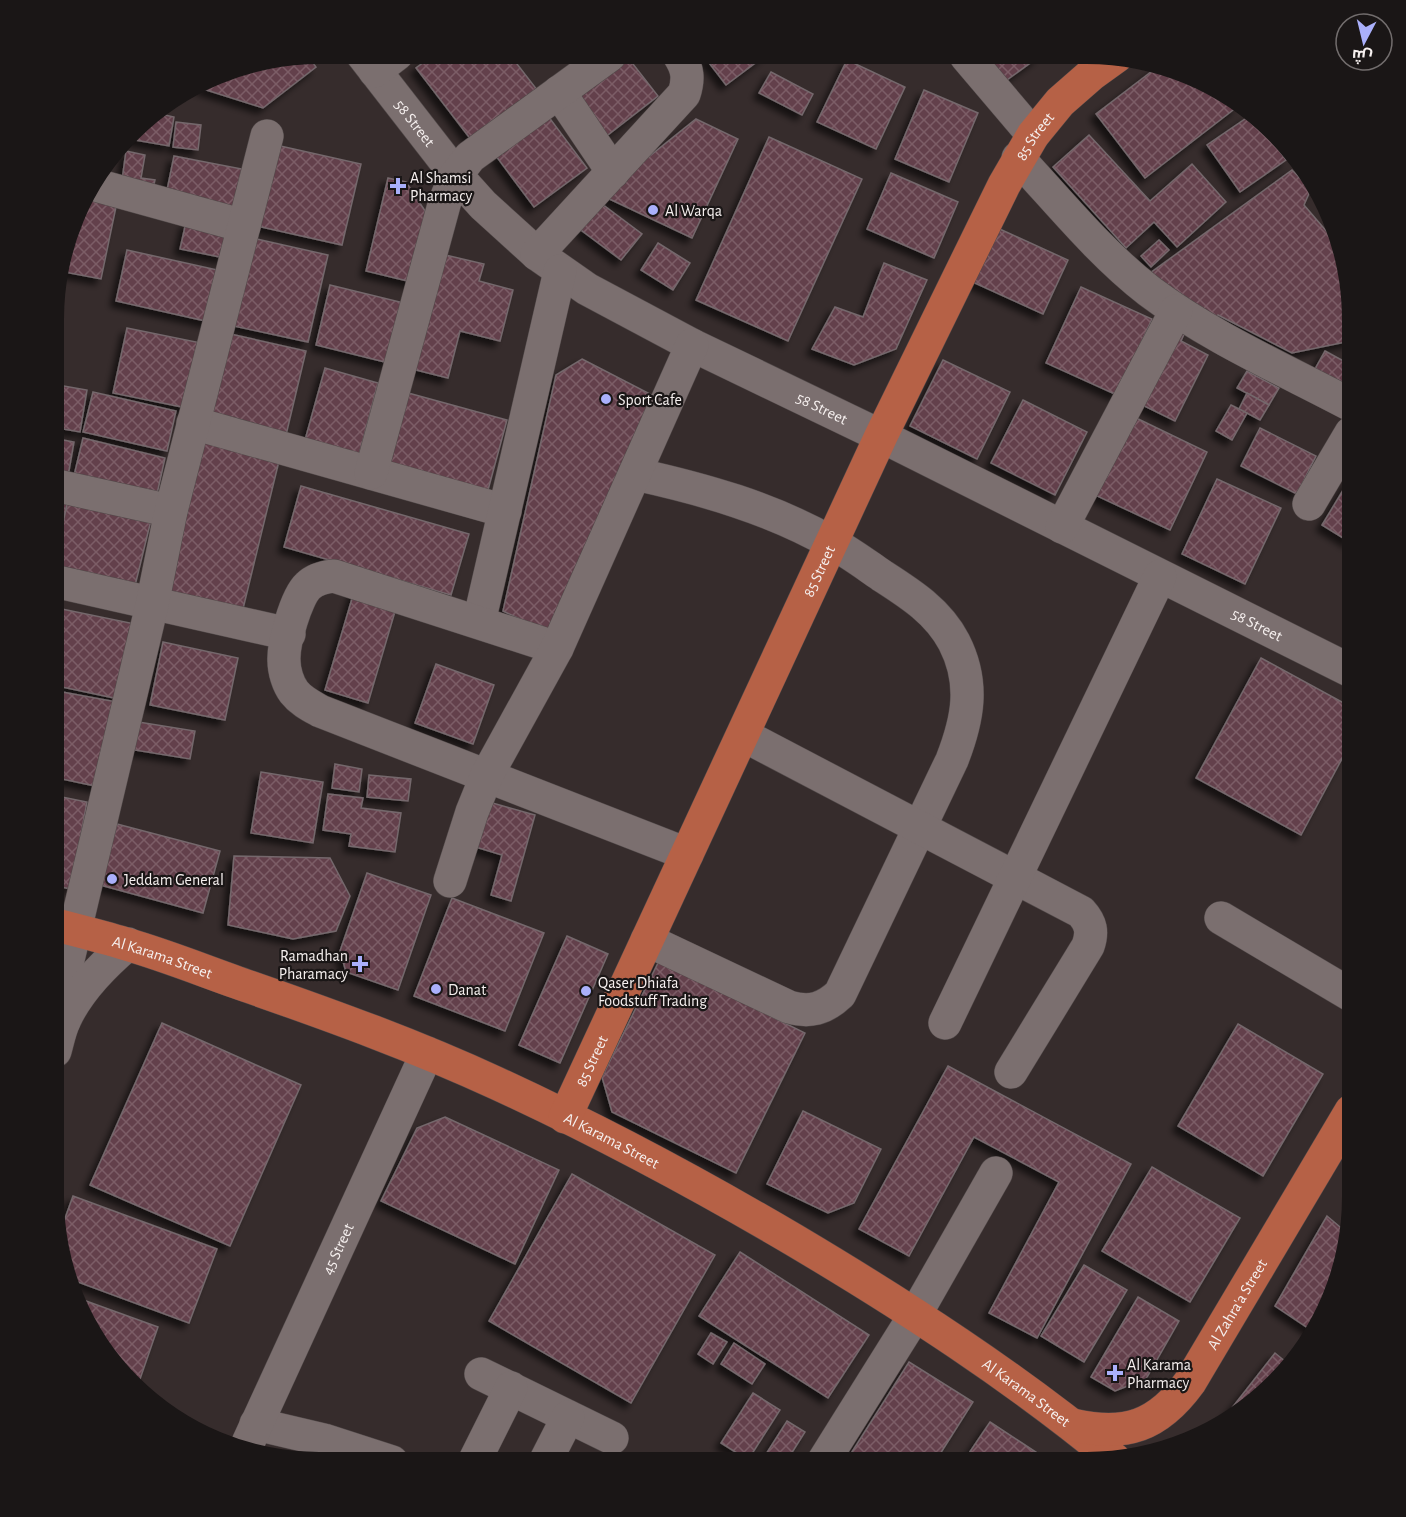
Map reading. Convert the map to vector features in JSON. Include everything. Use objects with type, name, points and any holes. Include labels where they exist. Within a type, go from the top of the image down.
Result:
[{"type":"main road","name":"85 Street","points":[[565,1117],[881,436],[1025,146],[1060,102],[1104,65]]},
{"type":"main road","name":"Al Karama Street","points":[[66,928],[128,944],[334,1017],[496,1083],[565,1117],[743,1210],[830,1261],[915,1315],[1073,1425],[1105,1452]]},
{"type":"main road","name":"Al Zahra'a Street","points":[[1073,1425],[1096,1430],[1118,1430],[1140,1425],[1160,1415],[1177,1400],[1342,1128]]},
{"type":"street","name":"58 Street","points":[[381,64],[456,175],[509,230],[548,262],[587,289],[692,345],[881,436],[1342,666]]},
{"type":"street","points":[[371,473],[445,201],[456,175],[470,157],[598,64]]},
{"type":"street","points":[[479,622],[505,511],[548,262],[613,172],[684,94],[688,82],[684,64]]},
{"type":"street","points":[[971,64],[1025,146],[1121,267],[1176,310],[1342,400]]},
{"type":"street","points":[[559,92],[613,172]]},
{"type":"street","points":[[64,983],[66,928],[152,605],[171,511],[267,136]]},
{"type":"street","points":[[102,187],[244,226]]},
{"type":"street","points":[[1062,527],[1176,310]]},
{"type":"street","points":[[450,881],[471,812],[487,775],[557,648],[692,345]]},
{"type":"street","points":[[193,423],[505,511]]},
{"type":"street","points":[[1309,504],[1342,450]]},
{"type":"street","points":[[635,474],[681,484],[780,518],[832,543],[913,595],[936,616],[954,642],[964,670],[968,701],[963,731],[952,760],[840,994],[830,1004],[803,1011],[789,1007],[647,940]]},
{"type":"street","points":[[64,487],[171,511]]},
{"type":"street","points":[[557,648],[334,576],[310,583],[301,593],[283,660],[286,676],[293,691],[306,703],[320,711],[687,854]]},
{"type":"street","points":[[945,1023],[1160,576]]},
{"type":"street","points":[[64,583],[289,634]]},
{"type":"street","points":[[742,735],[1081,912],[1087,919],[1091,928],[1088,946],[1011,1072]]},
{"type":"street","points":[[1221,918],[1342,989]]},
{"type":"street","points":[[64,1028],[85,987],[112,957],[128,944]]},
{"type":"street","name":"45 Street","points":[[251,1435],[426,1053]]},
{"type":"street","points":[[829,1452],[915,1315],[996,1173]]},
{"type":"street","points":[[481,1374],[612,1438]]},
{"type":"street","points":[[479,1452],[511,1388]]},
{"type":"street","points":[[550,1452],[568,1417]]},
{"type":"street","points":[[251,1435],[324,1440],[361,1452]]},
{"type":"building","points":[[314,64],[316,67],[263,108],[208,91],[238,78],[270,69]]},
{"type":"building","points":[[421,64],[517,64],[538,91],[472,141],[416,68]]},
{"type":"building","points":[[603,64],[633,64],[658,96],[604,138],[568,91]]},
{"type":"building","points":[[710,64],[754,64],[726,85]]},
{"type":"building","points":[[845,64],[856,64],[905,87],[876,149],[817,122]]},
{"type":"building","points":[[984,64],[1029,64],[1000,85]]},
{"type":"building","points":[[771,72],[813,94],[802,115],[759,93]]},
{"type":"building","points":[[1150,73],[1184,84],[1232,111],[1145,178],[1096,114]]},
{"type":"building","points":[[924,90],[978,113],[949,182],[895,159]]},
{"type":"building","points":[[167,115],[174,117],[169,146],[138,141]]},
{"type":"building","points":[[548,116],[587,168],[534,207],[496,156]]},
{"type":"building","points":[[696,119],[738,139],[692,238],[601,195]]},
{"type":"building","points":[[1245,119],[1267,139],[1286,160],[1240,192],[1207,145]]},
{"type":"building","points":[[176,122],[201,125],[198,150],[173,147]]},
{"type":"building","points":[[1089,135],[1150,201],[1192,164],[1226,202],[1177,247],[1154,222],[1126,248],[1053,167]]},
{"type":"building","points":[[769,137],[862,179],[788,341],[696,300]]},
{"type":"building","points":[[267,143],[361,164],[342,245],[248,224]]},
{"type":"building","points":[[128,152],[145,155],[141,178],[155,180],[152,193],[121,188],[125,155]]},
{"type":"building","points":[[174,156],[242,169],[231,217],[165,200]]},
{"type":"building","points":[[1292,170],[1308,195],[1304,205],[1325,229],[1333,254],[1341,303],[1342,343],[1292,353],[1218,315],[1217,322],[1146,276]]},
{"type":"building","points":[[891,173],[958,202],[934,258],[867,229]]},
{"type":"building","points":[[388,178],[406,182],[431,220],[416,283],[366,271]]},
{"type":"building","points":[[96,198],[117,202],[101,279],[69,273],[78,238]]},
{"type":"building","points":[[602,204],[642,234],[621,260],[581,230]]},
{"type":"building","points":[[186,222],[230,231],[225,258],[180,249]]},
{"type":"building","points":[[993,226],[1068,260],[1043,314],[968,280]]},
{"type":"building","points":[[248,237],[328,255],[308,342],[229,325]]},
{"type":"building","points":[[1159,240],[1169,250],[1151,267],[1141,256]]},
{"type":"building","points":[[658,243],[690,263],[673,290],[641,270]]},
{"type":"building","points":[[127,250],[222,271],[210,322],[116,301]]},
{"type":"building","points":[[437,253],[484,264],[479,281],[513,290],[500,341],[460,331],[448,378],[404,367]]},
{"type":"building","points":[[884,263],[927,280],[896,349],[854,365],[812,349],[835,307],[863,317]]},
{"type":"building","points":[[330,285],[404,303],[389,363],[316,345]]},
{"type":"building","points":[[1081,287],[1152,319],[1117,395],[1046,363]]},
{"type":"building","points":[[1172,324],[1186,330],[1181,341],[1208,355],[1175,421],[1134,401]]},
{"type":"building","points":[[127,328],[206,344],[192,409],[113,393]]},
{"type":"building","points":[[226,333],[306,351],[286,435],[207,416]]},
{"type":"building","points":[[1325,351],[1342,360],[1342,385],[1315,369]]},
{"type":"building","points":[[582,359],[654,396],[557,637],[503,611],[556,375]]},
{"type":"building","points":[[943,360],[1010,392],[977,459],[910,426]]},
{"type":"building","points":[[325,368],[378,383],[359,455],[305,440]]},
{"type":"building","points":[[1247,371],[1279,388],[1269,405],[1237,388]]},
{"type":"building","points":[[64,386],[87,390],[80,432],[64,429]]},
{"type":"building","points":[[401,391],[507,420],[488,490],[382,461]]},
{"type":"building","points":[[93,392],[176,411],[167,451],[83,432]]},
{"type":"building","points":[[1247,393],[1269,405],[1260,420],[1239,409]]},
{"type":"building","points":[[1023,400],[1087,432],[1055,495],[991,463]]},
{"type":"building","points":[[1231,405],[1247,413],[1232,440],[1216,431]]},
{"type":"building","points":[[1132,416],[1207,452],[1170,530],[1095,495]]},
{"type":"building","points":[[1260,428],[1316,456],[1297,494],[1241,466]]},
{"type":"building","points":[[83,438],[165,458],[155,503],[72,484]]},
{"type":"building","points":[[198,438],[280,457],[241,617],[160,598]]},
{"type":"building","points":[[64,440],[74,442],[67,482],[64,482]]},
{"type":"building","points":[[1217,479],[1281,508],[1245,584],[1182,554]]},
{"type":"building","points":[[301,486],[469,534],[451,595],[284,547]]},
{"type":"building","points":[[64,491],[70,492],[64,518]]},
{"type":"building","points":[[70,492],[153,512],[132,598],[64,581],[64,518]]},
{"type":"building","points":[[1342,492],[1342,537],[1322,525]]},
{"type":"building","points":[[356,585],[399,598],[368,703],[325,690]]},
{"type":"building","points":[[64,609],[135,624],[119,699],[64,687]]},
{"type":"building","points":[[163,642],[238,658],[225,720],[150,705]]},
{"type":"building","points":[[1261,658],[1342,702],[1342,759],[1301,835],[1196,778]]},
{"type":"building","points":[[436,664],[494,685],[473,744],[415,723]]},
{"type":"building","points":[[64,692],[117,702],[100,787],[64,779]]},
{"type":"building","points":[[126,720],[195,731],[190,759],[122,748]]},
{"type":"building","points":[[335,764],[362,769],[359,792],[332,788]]},
{"type":"building","points":[[261,772],[323,782],[313,843],[251,833]]},
{"type":"building","points":[[369,775],[411,779],[408,801],[367,797]]},
{"type":"building","points":[[328,794],[363,798],[361,808],[401,813],[395,852],[349,846],[351,834],[323,830]]},
{"type":"building","points":[[64,797],[87,802],[71,889],[64,888]]},
{"type":"building","points":[[482,800],[535,815],[511,901],[491,895],[502,855],[469,845]]},
{"type":"building","points":[[117,824],[220,851],[203,913],[100,885]]},
{"type":"building","points":[[234,856],[330,858],[350,896],[336,931],[293,939],[228,925]]},
{"type":"building","points":[[367,873],[431,895],[398,990],[346,972],[340,951]]},
{"type":"building","points":[[452,898],[544,933],[505,1031],[414,996]]},
{"type":"building","points":[[567,936],[608,954],[560,1063],[519,1045]]},
{"type":"building","points":[[659,961],[805,1033],[736,1173],[612,1112],[602,1077]]},
{"type":"building","points":[[162,1023],[301,1085],[230,1246],[90,1185]]},
{"type":"building","points":[[1238,1024],[1323,1074],[1263,1176],[1178,1126]]},
{"type":"building","points":[[948,1066],[1131,1164],[1037,1338],[989,1313],[1059,1182],[974,1137],[909,1256],[859,1229]]},
{"type":"building","points":[[803,1111],[881,1149],[854,1203],[828,1213],[767,1184]]},
{"type":"building","points":[[445,1117],[559,1170],[515,1264],[381,1201],[417,1128]]},
{"type":"building","points":[[1152,1167],[1240,1218],[1190,1302],[1102,1251]]},
{"type":"building","points":[[572,1174],[715,1255],[631,1403],[489,1321]]},
{"type":"building","points":[[73,1196],[217,1249],[189,1323],[79,1283],[69,1247],[65,1217]]},
{"type":"building","points":[[1327,1216],[1339,1226],[1337,1247],[1322,1295],[1307,1325],[1306,1327],[1275,1306]]},
{"type":"building","points":[[740,1252],[869,1335],[828,1398],[699,1316]]},
{"type":"building","points":[[1084,1265],[1127,1290],[1084,1362],[1041,1336]]},
{"type":"building","points":[[1138,1297],[1179,1321],[1146,1379],[1115,1391],[1091,1377]]},
{"type":"building","points":[[87,1301],[158,1327],[140,1379],[117,1353]]},
{"type":"building","points":[[711,1333],[727,1342],[713,1364],[698,1354]]},
{"type":"building","points":[[734,1343],[765,1364],[752,1384],[721,1364]]},
{"type":"building","points":[[1275,1353],[1283,1360],[1267,1378],[1234,1405]]},
{"type":"building","points":[[909,1362],[973,1402],[941,1452],[852,1452]]},
{"type":"building","points":[[753,1393],[780,1410],[753,1452],[735,1452],[721,1443]]},
{"type":"building","points":[[787,1421],[805,1432],[792,1452],[767,1452]]},
{"type":"building","points":[[990,1422],[1036,1452],[970,1452]]},
{"type":"place","name":"Al Shamsi Pharmacy","points":[[398,186]]},
{"type":"place","name":"Al Warqa","points":[[653,210]]},
{"type":"place","name":"Sport Cafe","points":[[606,399]]},
{"type":"place","name":"Jeddam General","points":[[112,879]]},
{"type":"place","name":"Ramadhan Pharamacy","points":[[360,964]]},
{"type":"place","name":"Danat","points":[[436,989]]},
{"type":"place","name":"Qaser Dhiafa Foodstuff Trading","points":[[586,991]]},
{"type":"place","name":"Al Karama Pharmacy","points":[[1115,1373]]}]
